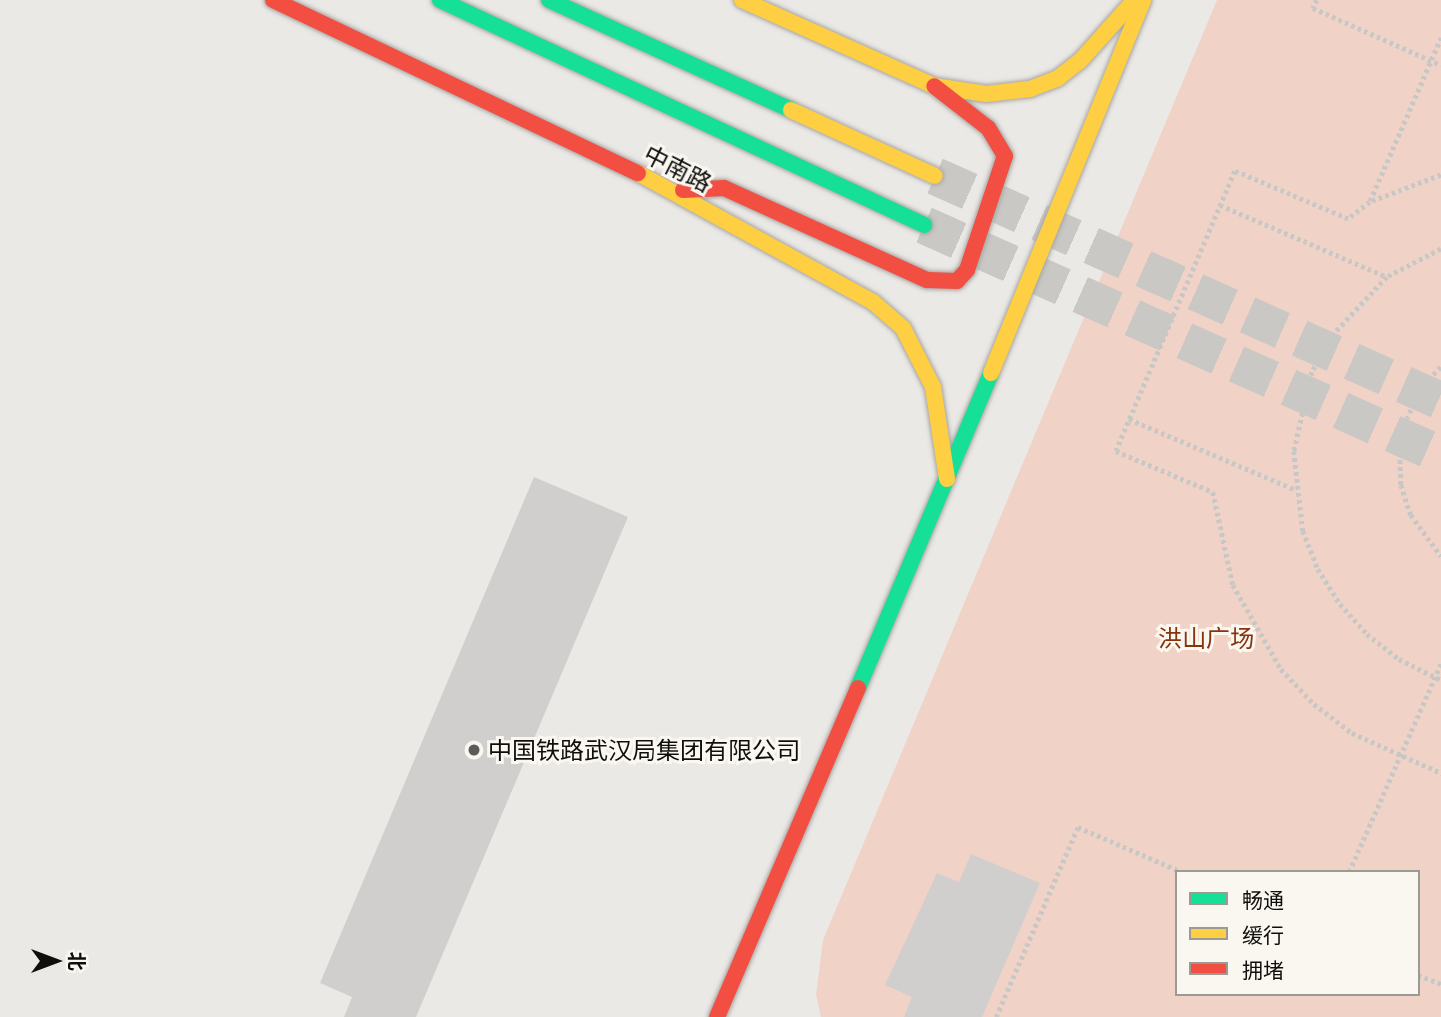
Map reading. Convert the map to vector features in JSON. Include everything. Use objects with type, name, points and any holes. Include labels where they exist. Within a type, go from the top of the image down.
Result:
[{"type":"main road","name":"中南路","points":[[273,0],[674,190],[873,302],[903,328],[933,387],[947,481]]},
{"type":"main road","name":"中南路","points":[[440,0],[924,225]]},
{"type":"main road","points":[[549,0],[935,176]]},
{"type":"main road","points":[[674,190],[724,188],[927,280],[957,281],[967,270],[1004,169],[1005,156],[988,128],[934,86],[742,0]]},
{"type":"main road","points":[[934,86],[1009,94],[1048,82],[1080,61],[1135,0]]},
{"type":"main road","points":[[717,1017],[947,481],[1143,0]]},
{"type":"main road","points":[[736,973],[739,1006]]},
{"type":"path","points":[[1317,0],[1313,8],[1441,65]]},
{"type":"path","points":[[1370,202],[1441,38]]},
{"type":"path","points":[[1441,175],[1370,202],[1348,219],[1235,171],[1116,451],[1213,492],[1233,585],[1254,629],[1281,669],[1352,733],[1399,757],[1441,773]]},
{"type":"path","points":[[1220,205],[1387,277]]},
{"type":"path","points":[[1441,249],[1387,277],[1332,336],[1312,372],[1294,451],[1296,490],[1303,531],[1318,569],[1340,604],[1367,634],[1441,680]]},
{"type":"path","points":[[1441,367],[1424,385],[1407,418],[1400,453],[1402,485],[1411,515],[1441,556]]},
{"type":"path","points":[[1129,419],[1296,490]]},
{"type":"path","points":[[1350,870],[1441,663]]},
{"type":"path","points":[[996,1017],[1078,827],[1177,870]]},
{"type":"path","points":[[1420,976],[1441,984]]},
{"type":"green space","name":"洪山广场","points":[[1217,0],[1441,0],[1441,1017],[821,1017],[816,995],[823,940]]},
{"type":"building","name":"中国铁路武汉局集团有限公司","points":[[534,477],[628,517],[416,1017],[344,1017],[352,997],[320,983]]},
{"type":"building","points":[[971,854],[1040,883],[982,1017],[904,1017],[912,997],[885,985],[937,873],[959,882]]},
{"type":"tunnel","points":[[935,176],[1441,401]]},
{"type":"tunnel","points":[[924,225],[1441,455]]},
{"type":"traffic: fast","points":[[440,0],[924,225]]},
{"type":"traffic: fast","points":[[549,0],[791,110]]},
{"type":"traffic: fast","points":[[858,688],[991,373]]},
{"type":"traffic: slow","points":[[742,0],[934,86],[986,94],[1030,89],[1058,78],[1080,61],[1131,4]]},
{"type":"traffic: slow","points":[[991,373],[1143,0]]},
{"type":"traffic: slow","points":[[791,110],[935,176]]},
{"type":"traffic: slow","points":[[638,173],[873,302],[903,328],[933,387],[947,479]]},
{"type":"traffic: jam","points":[[273,0],[638,173]]},
{"type":"traffic: jam","points":[[683,190],[724,188],[927,280],[957,281],[967,270],[1005,156],[988,128],[934,86]]},
{"type":"traffic: jam","points":[[717,1017],[858,688]]},
{"type":"place","name":"中国铁路武汉局集团有限公司","points":[[474,750]]}]
